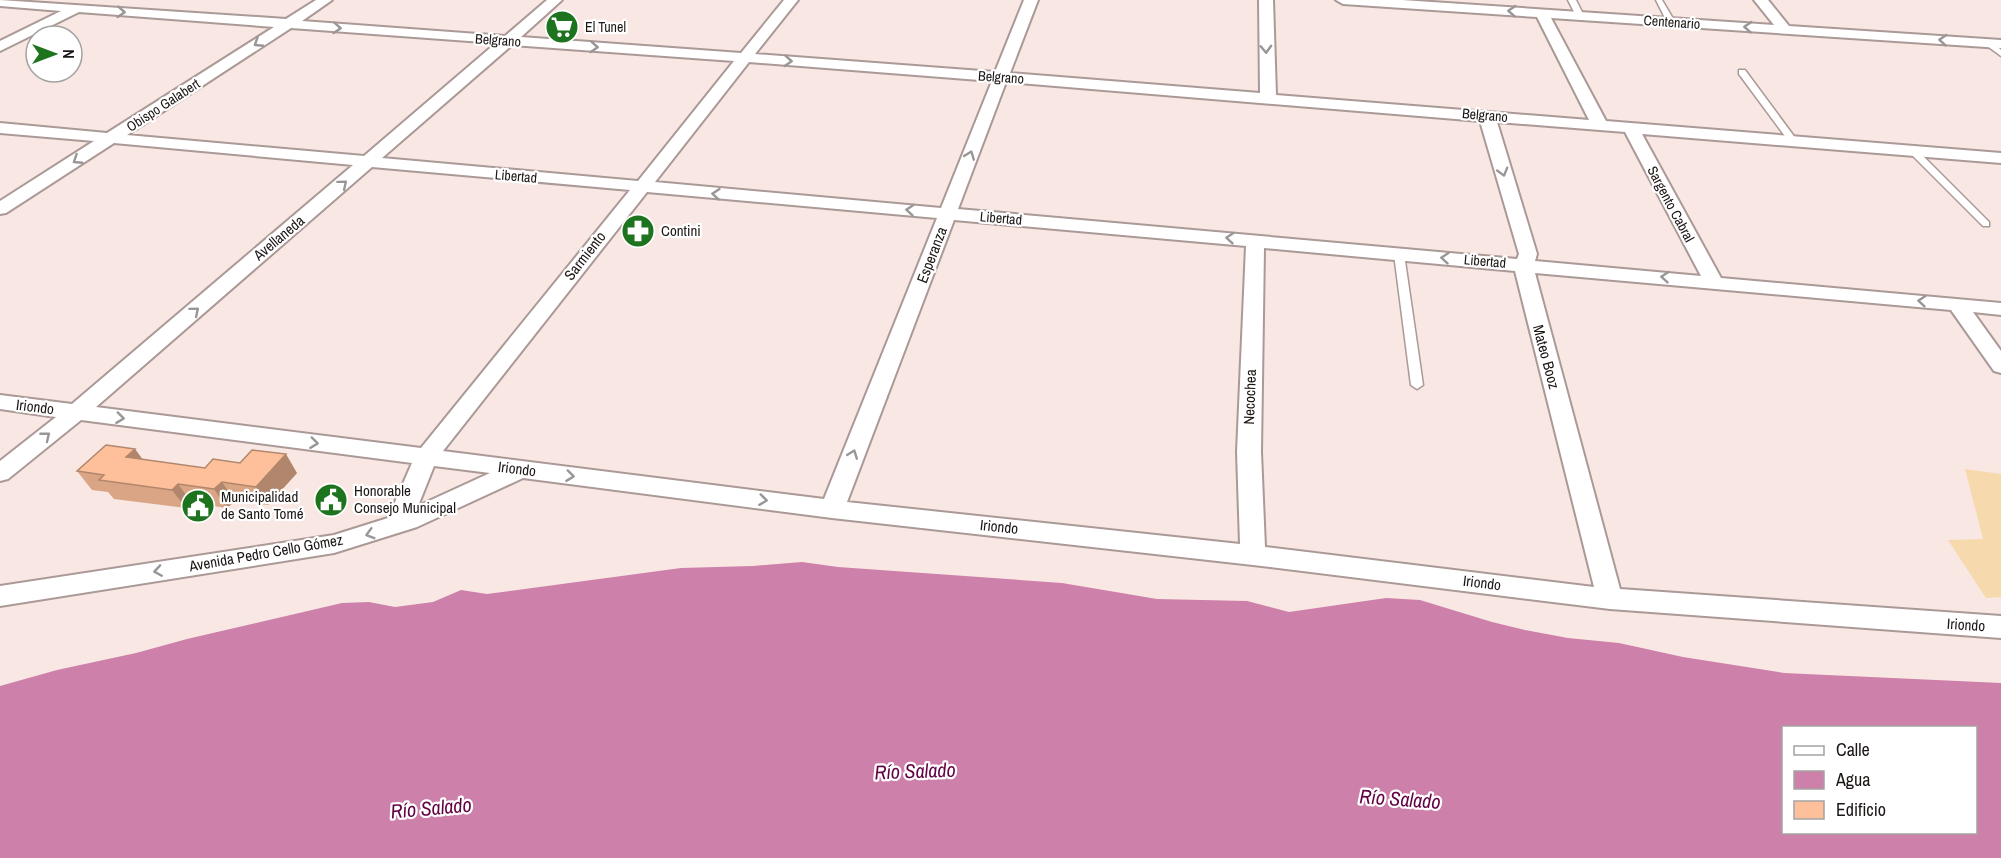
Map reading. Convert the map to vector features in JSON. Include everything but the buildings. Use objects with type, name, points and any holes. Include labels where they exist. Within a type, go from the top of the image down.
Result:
[{"type":"street","points":[[0,47],[91,0]]},
{"type":"street","name":"Obispo Galabert","points":[[0,209],[325,0]]},
{"type":"street","name":"Avellaneda","points":[[0,473],[76,412],[555,0]]},
{"type":"street","name":"Sarmiento","points":[[398,524],[426,457],[791,0]]},
{"type":"street","name":"Esperanza","points":[[832,509],[1031,0]]},
{"type":"street","points":[[1266,0],[1268,98]]},
{"type":"street","name":"Centenario","points":[[1343,0],[1469,4],[1580,16],[1995,44]]},
{"type":"street","points":[[1761,0],[1785,30]]},
{"type":"street","name":"Belgrano","points":[[0,2],[1001,77],[2001,158]]},
{"type":"street","points":[[1542,13],[1600,125]]},
{"type":"street","name":"Mateo Booz","points":[[1487,116],[1527,254],[1524,265],[1527,285],[1610,599]]},
{"type":"street","name":"Sargento Cabral","points":[[1630,127],[1713,281]]},
{"type":"street","name":"Libertad","points":[[0,128],[640,187],[1713,281],[2001,309]]},
{"type":"street","name":"Necochea","points":[[1253,555],[1249,452],[1255,240]]},
{"type":"street","points":[[1958,305],[2001,366]]},
{"type":"street","name":"Iriondo","points":[[0,402],[832,509],[1253,555],[1610,599],[2001,627]]},
{"type":"street","name":"Avenida Pedro Cello Gómez","points":[[0,596],[334,544],[398,524],[520,470]]},
{"type":"lane","points":[[1572,0],[1580,16]]},
{"type":"lane","points":[[1659,0],[1671,22]]},
{"type":"lane","points":[[1995,44],[2001,54]]},
{"type":"lane","points":[[1742,72],[1793,141]]},
{"type":"lane","points":[[1913,151],[1986,224]]},
{"type":"lane","points":[[1399,254],[1417,385]]},
{"type":"shaded area","points":[[1965,469],[2001,474],[2001,597],[1986,598],[1948,540],[1983,539]]},
{"type":"water","name":"Río Salado","points":[[802,562],[838,567],[1062,583],[1157,599],[1247,601],[1289,612],[1386,598],[1420,600],[1525,630],[1568,638],[1619,643],[1683,657],[1784,673],[2001,683],[2001,858],[0,858],[0,686],[57,670],[342,603],[369,602],[395,607],[433,602],[461,590],[487,594],[681,568]]},
{"type":"place","name":"El Tunel","points":[[562,27]]},
{"type":"place","name":"Contini","points":[[638,231]]},
{"type":"place","name":"Honorable Consejo Municipal","points":[[331,500]]},
{"type":"place","name":"Municipalidad de Santo Tomé","points":[[198,506]]}]
